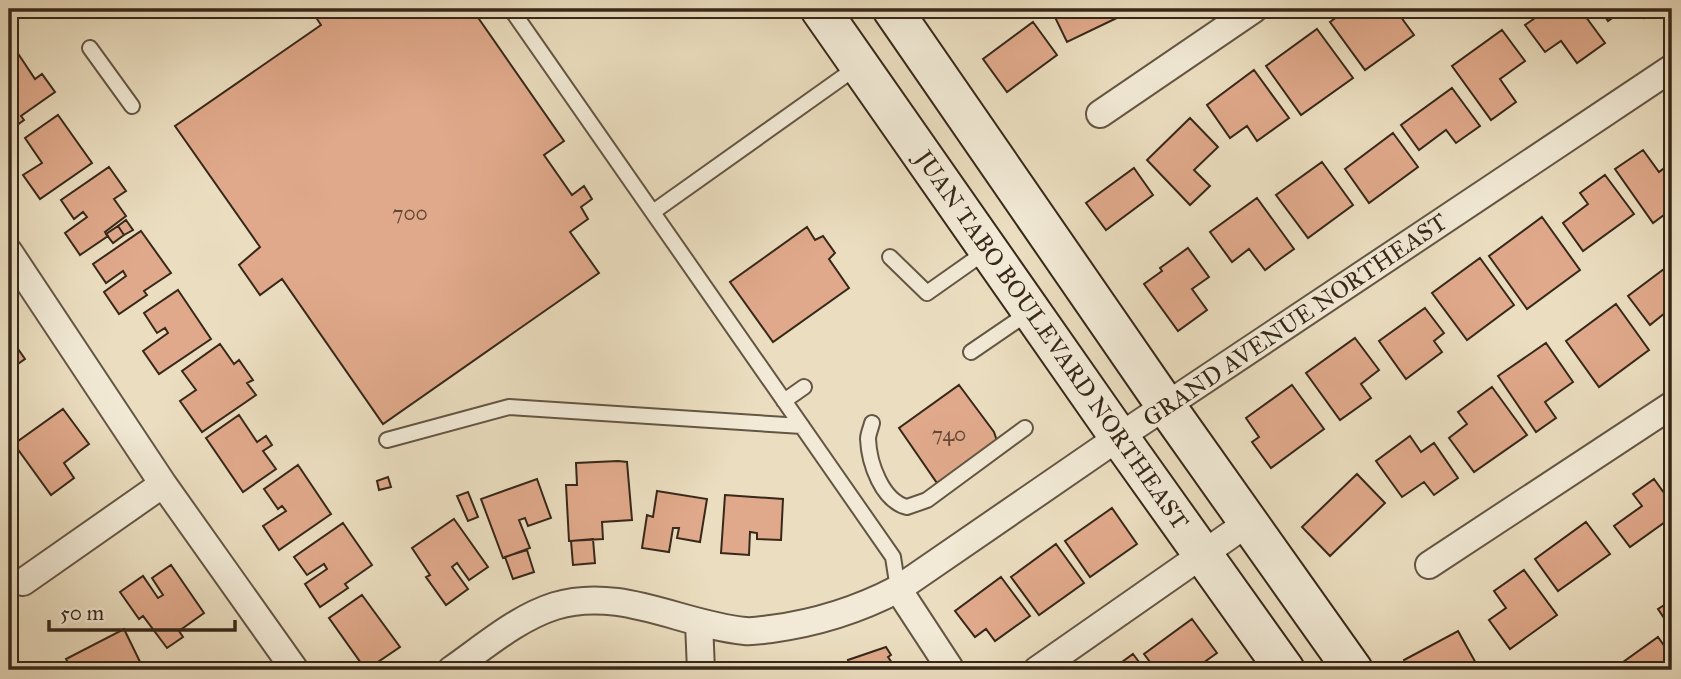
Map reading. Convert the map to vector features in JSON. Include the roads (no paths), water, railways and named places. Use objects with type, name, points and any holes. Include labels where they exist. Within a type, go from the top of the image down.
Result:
[{"type":"main road","name":"JUAN TABO BOULEVARD NORTHEAST","points":[[820,9],[1285,670]]},
{"type":"main road","points":[[860,65],[899,20],[1166,406],[1353,670]]},
{"type":"street","points":[[1100,114],[1254,9]]},
{"type":"street","name":"GRAND AVENUE NORTHEAST","points":[[451,670],[526,618],[557,605],[605,600],[747,632],[833,617],[873,602],[898,589],[1119,437],[1672,68]]},
{"type":"street","points":[[9,251],[163,484],[295,670]]},
{"type":"street","points":[[1429,565],[1672,405]]},
{"type":"street","points":[[23,582],[163,484]]},
{"type":"street","points":[[1037,670],[1249,522]]},
{"type":"street","points":[[898,589],[951,670]]},
{"type":"street","points":[[698,623],[701,670]]},
{"type":"lane","points":[[511,9],[893,557],[898,589]]},
{"type":"lane","points":[[90,48],[132,107]]},
{"type":"lane","points":[[653,212],[860,65]]},
{"type":"lane","points":[[890,257],[927,293],[989,250]]},
{"type":"lane","points":[[971,352],[1032,310]]},
{"type":"lane","points":[[784,401],[804,387]]},
{"type":"lane","points":[[387,440],[509,407],[802,426]]},
{"type":"lane","points":[[872,423],[867,437],[878,478],[892,501],[907,507],[926,500],[1025,428]]}]
